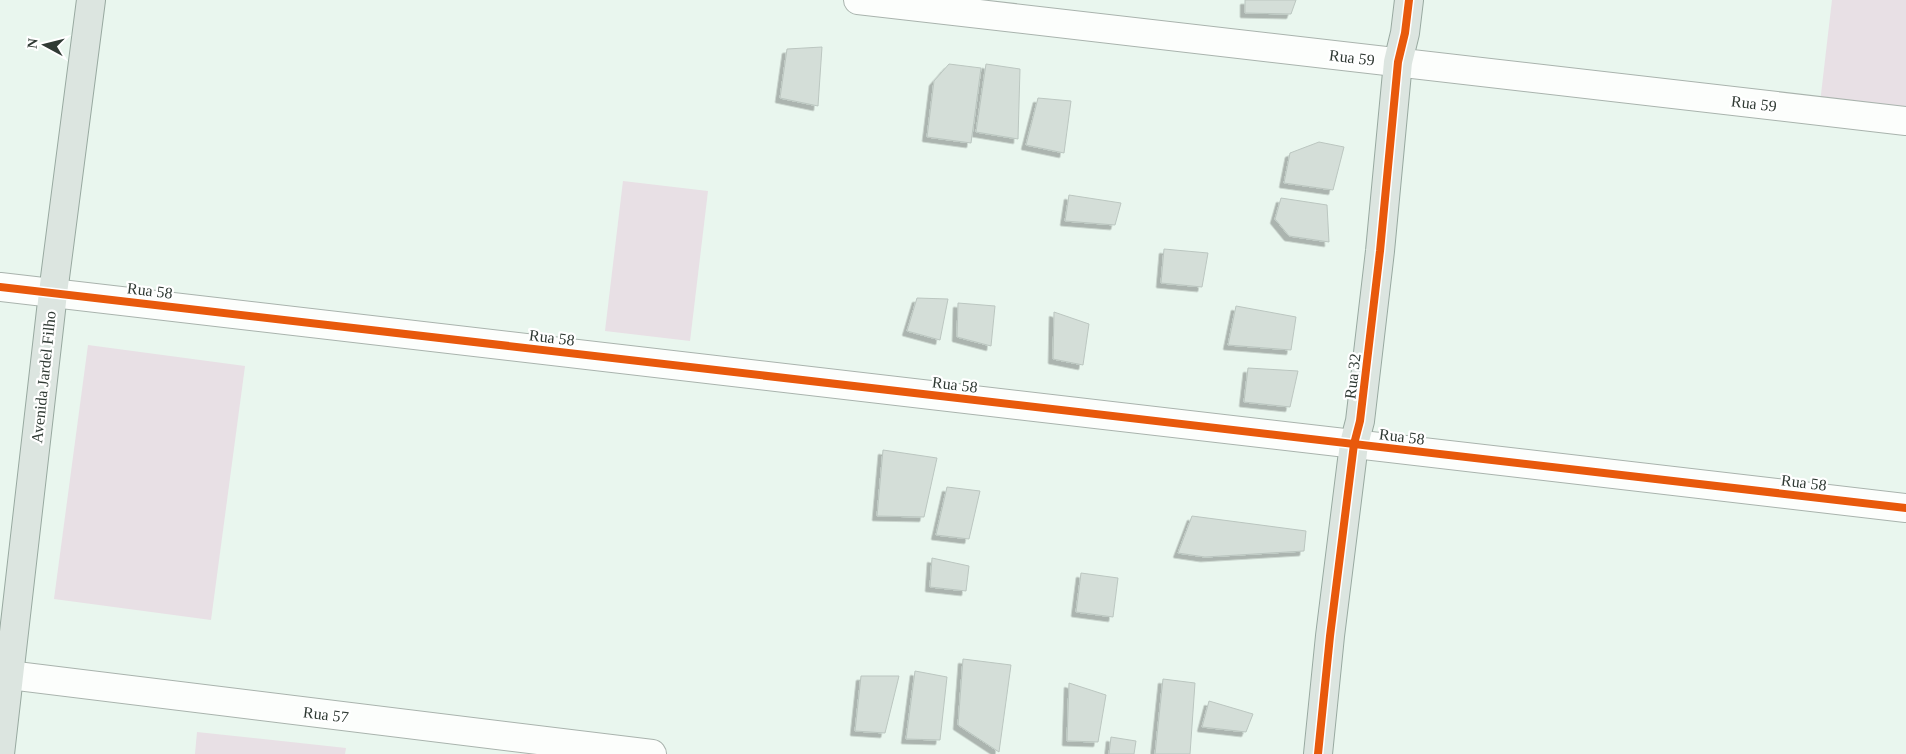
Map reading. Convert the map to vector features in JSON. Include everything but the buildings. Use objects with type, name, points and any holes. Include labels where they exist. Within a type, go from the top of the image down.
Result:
[{"type":"main road","name":"Avenida Jardel Filho","points":[[0,754],[5,675],[91,0]]},
{"type":"main road","name":"Rua 32","points":[[1318,754],[1330,636],[1354,444],[1360,421],[1380,252],[1398,62],[1405,33],[1409,0]]},
{"type":"street","name":"Rua 59","points":[[858,0],[1906,121]]},
{"type":"street","name":"Rua 58","points":[[0,287],[1906,508]]},
{"type":"street","name":"Rua 57","points":[[5,675],[652,754]]},
{"type":"shaded area","points":[[1832,0],[1906,0],[1906,112],[1820,103]]},
{"type":"shaded area","points":[[623,181],[708,191],[690,341],[605,331]]},
{"type":"shaded area","points":[[88,345],[245,366],[211,620],[54,599]]},
{"type":"shaded area","points":[[197,732],[346,748],[345,754],[195,754]]},
{"type":"cycle path","points":[[1318,754],[1330,636],[1354,444],[1360,421],[1380,251],[1398,62],[1405,33],[1409,0]]},
{"type":"cycle path","points":[[0,287],[1906,508]]}]
